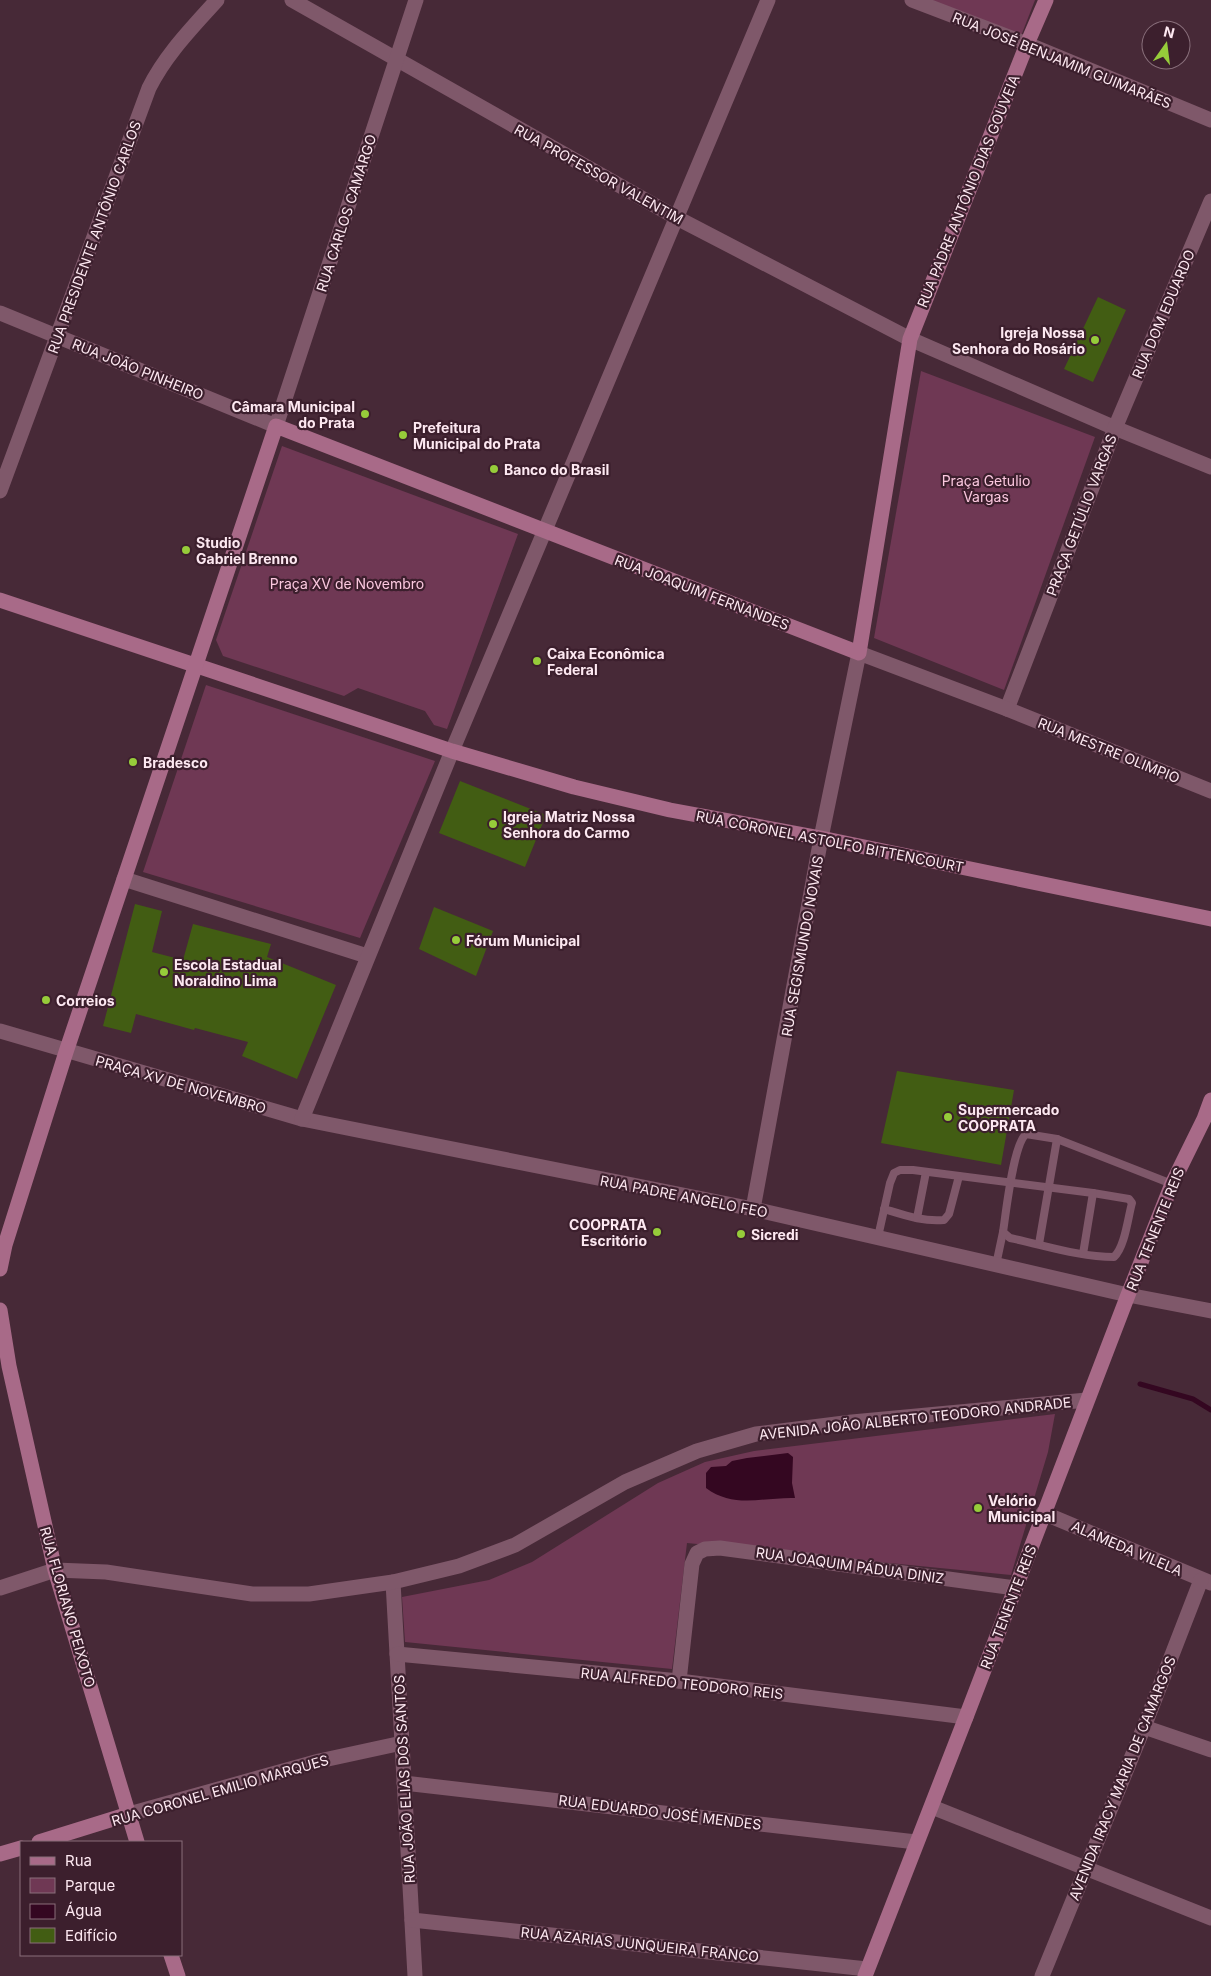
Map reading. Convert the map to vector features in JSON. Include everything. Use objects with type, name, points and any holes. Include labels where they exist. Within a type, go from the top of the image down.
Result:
[{"type":"street","name":"RUA PRESIDENTE ANTÔNIO CARLOS","points":[[0,491],[149,88],[159,68],[173,48],[217,0]]},
{"type":"street","name":"RUA PROFESSOR VALENTIM","points":[[292,0],[677,218],[910,339]]},
{"type":"street","name":"RUA CARLOS CAMARGO","points":[[276,426],[416,0]]},
{"type":"street","points":[[302,1119],[452,751],[768,0]]},
{"type":"street","name":"RUA JOSÉ BENJAMIM GUIMARÃES","points":[[912,0],[1027,44],[1211,120]]},
{"type":"street","name":"RUA PADRE ANTÔNIO DIAS GOUVEIA","points":[[910,339],[1046,0]]},
{"type":"street","name":"RUA DOM EDUARDO","points":[[1115,428],[1211,201]]},
{"type":"street","name":"RUA JOÃO PINHEIRO","points":[[0,313],[276,426]]},
{"type":"street","points":[[910,339],[859,653],[1007,709]]},
{"type":"street","name":"PRAÇA GETÚLIO VARGAS","points":[[910,339],[1115,428],[1007,709]]},
{"type":"street","points":[[0,1269],[5,1245],[66,1052],[276,426],[546,531]]},
{"type":"street","points":[[1115,428],[1211,467]]},
{"type":"street","name":"RUA JOAQUIM FERNANDES","points":[[546,531],[859,653]]},
{"type":"street","points":[[0,600],[452,751]]},
{"type":"street","name":"RUA SEGISMUNDO NOVAIS","points":[[753,1209],[821,838],[859,653]]},
{"type":"street","name":"RUA MESTRE OLIMPIO","points":[[1007,709],[1211,791]]},
{"type":"street","name":"RUA CORONEL ASTOLFO BITTENCOURT","points":[[452,751],[574,788],[670,810],[821,838],[1211,919]]},
{"type":"street","points":[[124,879],[367,956]]},
{"type":"street","name":"PRAÇA XV DE NOVEMBRO","points":[[0,1031],[66,1052],[302,1119]]},
{"type":"street","name":"RUA TENENTE REIS","points":[[866,1973],[916,1842],[932,1807],[1128,1295],[1172,1184],[1207,1121],[1211,1100]]},
{"type":"street","name":"RUA PADRE ANGELO FEO","points":[[302,1119],[753,1209],[1128,1295],[1211,1311]]},
{"type":"street","name":"RUA FLORIANO PEIXOTO","points":[[0,1310],[4,1365],[54,1570],[137,1841]]},
{"type":"street","name":"AVENIDA JOÃO ALBERTO TEODORO ANDRADE","points":[[0,1588],[54,1570],[106,1572],[252,1594],[309,1594],[393,1582],[459,1566],[515,1545],[625,1482],[697,1451],[756,1434],[852,1422],[1087,1400]]},
{"type":"street","name":"ALAMEDA VILELA","points":[[1043,1513],[1206,1581]]},
{"type":"street","name":"RUA JOAQUIM PÁDUA DINIZ","points":[[679,1681],[692,1564],[697,1553],[705,1549],[720,1548],[1015,1588]]},
{"type":"street","name":"AVENIDA IRACY MARIA DE CAMARGOS","points":[[1042,1976],[1085,1868],[1206,1581]]},
{"type":"street","name":"RUA JOÃO ELIAS DOS SANTOS","points":[[393,1582],[415,1976]]},
{"type":"street","name":"RUA ALFREDO TEODORO REIS","points":[[397,1654],[679,1681],[966,1717]]},
{"type":"street","points":[[1144,1727],[1211,1750]]},
{"type":"street","name":"RUA CORONEL EMILIO MARQUES","points":[[41,1841],[129,1814],[319,1761],[402,1743]]},
{"type":"street","name":"RUA EDUARDO JOSÉ MENDES","points":[[404,1783],[916,1842]]},
{"type":"street","points":[[932,1807],[1211,1918]]},
{"type":"street","points":[[0,1854],[20,1848]]},
{"type":"street","name":"RUA AZARIAS JUNQUEIRA FRANCO","points":[[412,1920],[866,1973]]},
{"type":"street","points":[[171,1956],[178,1976]]},
{"type":"lane","points":[[996,1265],[1011,1183],[1023,1136],[1032,1134],[1057,1139],[1172,1184]]},
{"type":"lane","points":[[1039,1244],[1057,1139]]},
{"type":"lane","points":[[878,1238],[890,1183],[894,1173],[900,1170],[1124,1197],[1132,1203],[1118,1253],[1114,1257],[1083,1254],[1010,1238],[1003,1232]]},
{"type":"lane","points":[[917,1218],[926,1172]]},
{"type":"lane","points":[[884,1209],[933,1221],[944,1220],[949,1214],[959,1176]]},
{"type":"lane","points":[[1083,1254],[1093,1193]]},
{"type":"green space","points":[[931,0],[1035,0],[1021,36]]},
{"type":"green space","name":"Praça Getulio Vargas","points":[[921,371],[1095,437],[1004,690],[874,638]]},
{"type":"green space","name":"Praça XV de Novembro","points":[[282,446],[518,534],[447,729],[434,725],[425,711],[358,688],[344,696],[223,656],[216,640]]},
{"type":"green space","points":[[206,685],[435,761],[360,938],[143,872]]},
{"type":"green space","points":[[1055,1414],[1048,1452],[1011,1575],[687,1543],[672,1669],[405,1642],[402,1597],[489,1580],[532,1562],[658,1483],[705,1462],[754,1451]]},
{"type":"water","points":[[788,1453],[793,1457],[792,1483],[795,1498],[738,1500],[727,1498],[706,1488],[706,1473],[711,1467],[726,1466],[732,1461],[747,1458]]},
{"type":"building","name":"Igreja Nossa Senhora do Rosário","points":[[1098,297],[1126,310],[1093,382],[1064,369]]},
{"type":"building","name":"Igreja Matriz Nossa Senhora do Carmo","points":[[460,781],[546,815],[525,867],[439,833]]},
{"type":"building","points":[[135,904],[162,911],[152,952],[183,960],[193,924],[271,944],[267,957],[336,985],[297,1079],[242,1056],[248,1042],[136,1014],[131,1033],[103,1026]]},
{"type":"building","name":"Fórum Municipal","points":[[434,907],[493,931],[476,976],[419,949]]},
{"type":"building","name":"Supermercado COOPRATA","points":[[897,1071],[1014,1090],[1001,1165],[881,1143]]},
{"type":"waterway","points":[[1140,1384],[1193,1399],[1211,1410]]},
{"type":"place","name":"Igreja Nossa Senhora do Rosário","points":[[1095,340]]},
{"type":"place","name":"Câmara Municipal do Prata","points":[[365,414]]},
{"type":"place","name":"Prefeitura Municipal do Prata","points":[[403,435]]},
{"type":"place","name":"Banco do Brasil","points":[[494,469]]},
{"type":"place","name":"Studio Gabriel Brenno","points":[[186,550]]},
{"type":"place","name":"Caixa Econômica Federal","points":[[537,661]]},
{"type":"place","name":"Bradesco","points":[[133,762]]},
{"type":"place","name":"Igreja Matriz Nossa Senhora do Carmo","points":[[493,824]]},
{"type":"place","name":"Fórum Municipal","points":[[456,940]]},
{"type":"place","name":"Escola Estadual Noraldino Lima","points":[[164,972]]},
{"type":"place","name":"Correios","points":[[46,1000]]},
{"type":"place","name":"Supermercado COOPRATA","points":[[948,1117]]},
{"type":"place","name":"COOPRATA Escritório","points":[[657,1232]]},
{"type":"place","name":"Sicredi","points":[[741,1234]]},
{"type":"place","name":"Velório Municipal","points":[[978,1508]]}]
